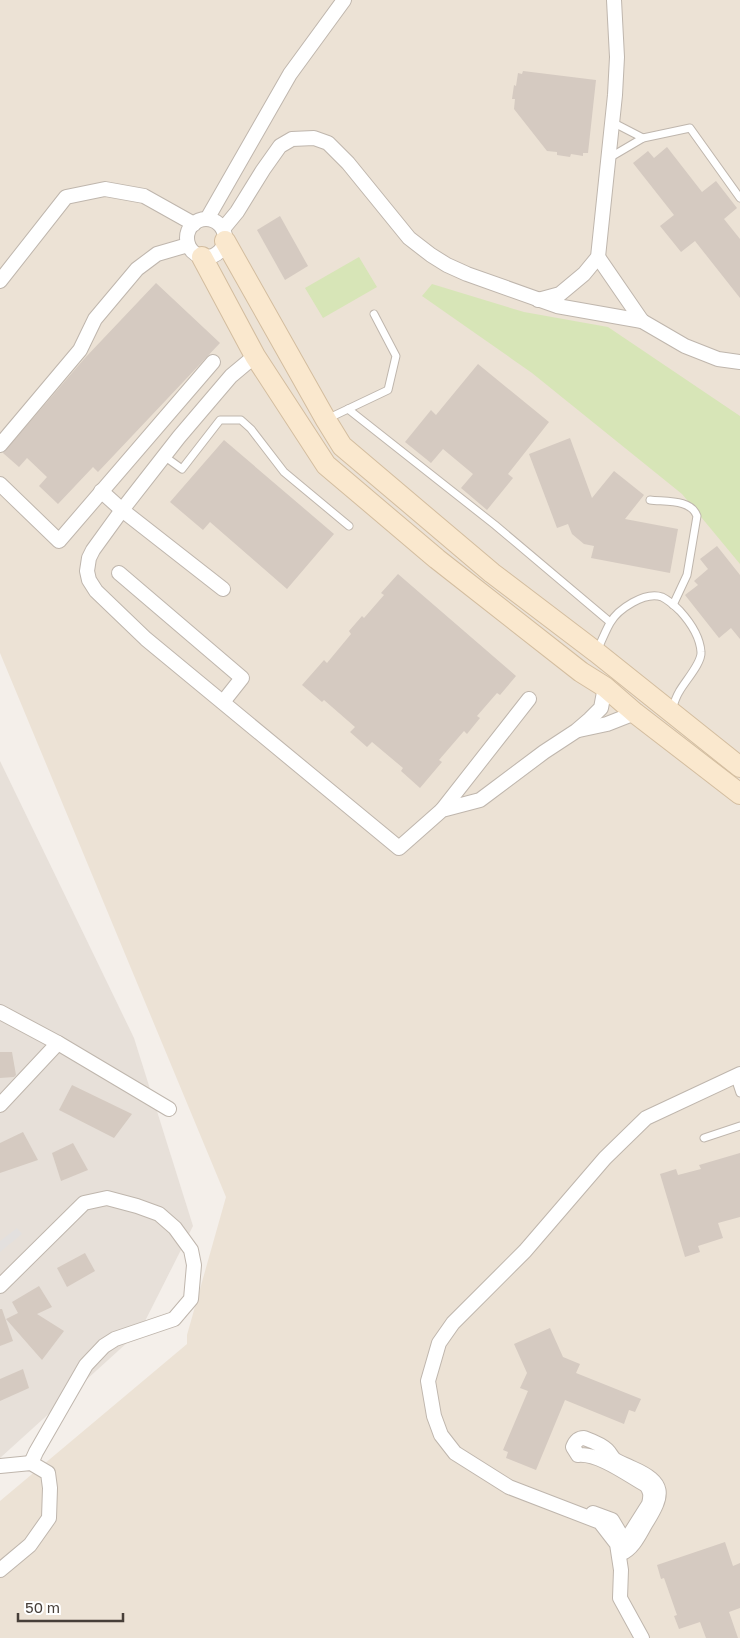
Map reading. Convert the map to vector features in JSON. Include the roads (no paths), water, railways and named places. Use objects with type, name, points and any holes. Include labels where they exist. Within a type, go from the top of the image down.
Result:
[{"type":"street","points":[[344,0],[290,74],[200,222],[188,233],[195,251],[254,356],[326,465],[438,559],[582,672],[605,687],[635,713],[740,794]]},
{"type":"street","points":[[537,300],[560,294],[584,274],[598,257],[617,57],[614,0]]},
{"type":"street","points":[[0,445],[80,350],[95,319],[138,269],[157,254],[195,251],[208,258],[220,252],[224,235],[263,170],[280,146],[292,139],[314,138],[328,142],[365,183],[409,238],[431,255],[467,274],[557,306],[642,321],[685,346],[718,359],[740,362]]},
{"type":"street","points":[[0,281],[66,197],[105,189],[144,196],[200,222],[213,220],[224,235],[342,446],[492,573],[596,652],[740,767]]},
{"type":"street","points":[[598,257],[642,321]]},
{"type":"street","points":[[254,356],[231,376],[164,456],[93,550],[89,558],[87,571],[89,580],[96,591],[146,639],[399,848],[442,810],[529,699]]},
{"type":"street","points":[[0,484],[59,541],[213,362]]},
{"type":"street","points":[[101,491],[122,510],[223,589]]},
{"type":"street","points":[[119,573],[242,678],[223,702]]},
{"type":"street","points":[[442,810],[480,800],[590,720],[601,708],[605,687],[614,667]]},
{"type":"street","points":[[576,731],[607,724],[635,713],[651,697]]},
{"type":"street","points":[[0,1012],[58,1043],[169,1109]]},
{"type":"street","points":[[0,1105],[58,1043]]},
{"type":"street","points":[[650,1638],[630,1599],[622,1548],[612,1520],[514,1482],[458,1450],[446,1434],[438,1415],[433,1382],[443,1345],[456,1326],[528,1252],[608,1161],[648,1124],[739,1082]]},
{"type":"street","points":[[0,1286],[84,1204],[107,1198],[159,1214],[175,1228],[191,1250],[194,1265],[191,1299],[174,1319],[115,1339],[104,1346],[86,1365],[31,1463]]},
{"type":"street","points":[[622,1548],[634,1542],[658,1501],[659,1491],[656,1484],[647,1475],[614,1460],[602,1445],[581,1438],[577,1440],[573,1447],[578,1455],[588,1456],[610,1464],[646,1484],[649,1488],[651,1497],[649,1504],[622,1548],[620,1598],[642,1638]]},
{"type":"street","points":[[0,1466],[31,1463],[48,1473],[50,1488],[49,1518],[30,1545],[0,1570]]},
{"type":"lane","points":[[612,122],[643,138]]},
{"type":"lane","points":[[608,158],[643,138],[690,128],[740,198]]},
{"type":"lane","points":[[326,420],[388,390],[396,356],[374,314]]},
{"type":"lane","points":[[348,409],[495,525],[610,622]]},
{"type":"lane","points":[[164,456],[182,469],[220,420],[241,420],[251,429],[284,472],[349,526]]},
{"type":"lane","points":[[650,500],[688,505],[694,509],[697,516],[687,575],[673,605]]},
{"type":"lane","points":[[596,652],[610,622],[618,612],[632,603],[647,597],[661,596],[673,605],[685,617],[696,635],[701,653],[696,666],[678,693],[671,712]]},
{"type":"lane","points":[[704,1138],[740,1126]]}]
